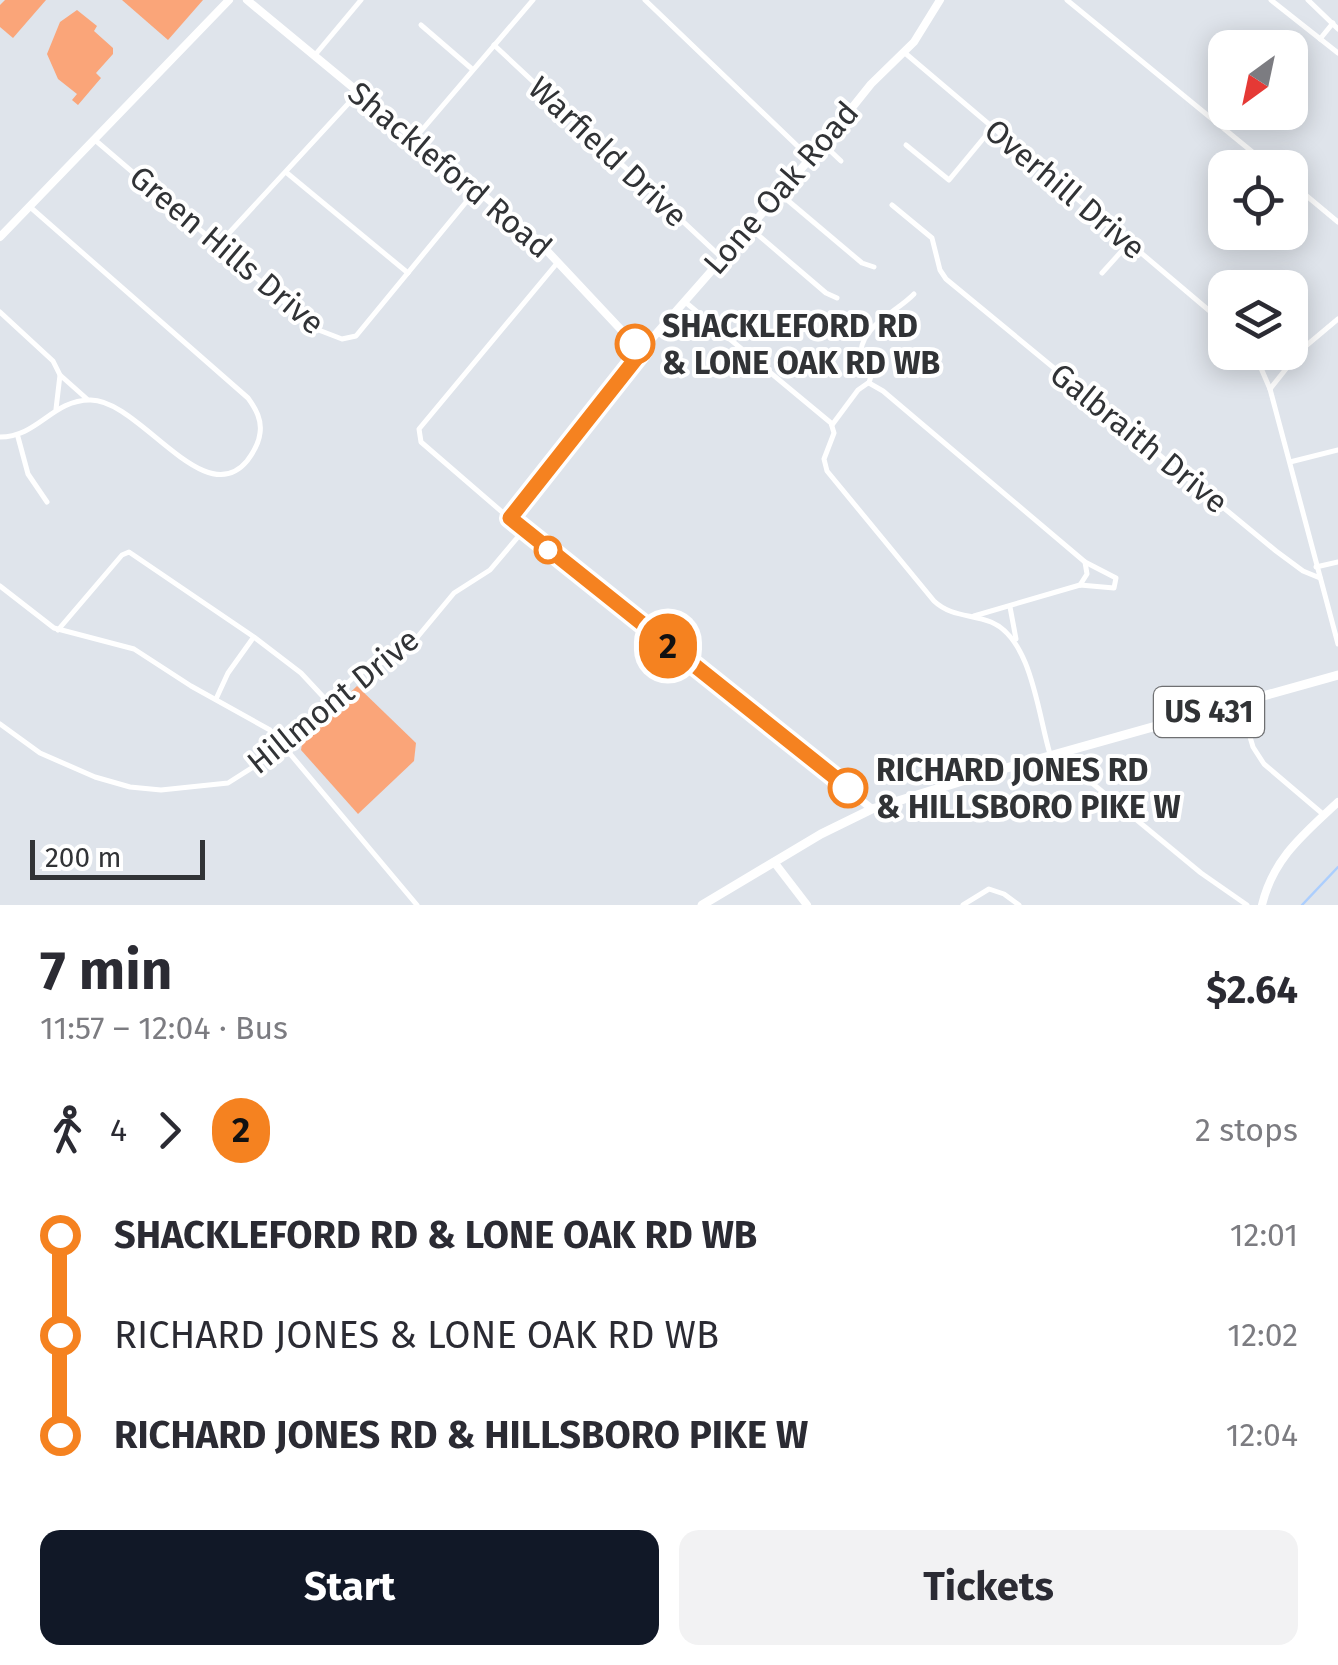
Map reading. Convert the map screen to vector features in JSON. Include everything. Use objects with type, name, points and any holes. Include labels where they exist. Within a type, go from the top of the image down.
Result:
[{"type":"main road","name":"US 431","points":[[702,905],[872,809],[1338,675]]},
{"type":"street","points":[[0,237],[228,0]]},
{"type":"street","name":"Shackleford Road","points":[[247,0],[477,188],[558,262],[642,351]]},
{"type":"street","points":[[259,10],[267,0]]},
{"type":"street","points":[[315,56],[363,0],[372,6]]},
{"type":"street","points":[[416,137],[532,0]]},
{"type":"street","points":[[645,0],[810,158]]},
{"type":"street","name":"Lone Oak Road","points":[[510,518],[684,301],[875,79],[905,53],[940,0]]},
{"type":"street","points":[[1068,0],[1250,150]]},
{"type":"street","points":[[1272,0],[1338,52]]},
{"type":"street","points":[[1308,0],[1335,26],[1320,39]]},
{"type":"street","points":[[421,25],[473,69]]},
{"type":"street","name":"Warfield Drive","points":[[494,45],[722,258]]},
{"type":"street","name":"Overhill Drive","points":[[905,53],[1208,309]]},
{"type":"street","points":[[218,245],[360,92]]},
{"type":"street","points":[[906,145],[949,180],[992,128]]},
{"type":"street","name":"Green Hills Drive","points":[[95,140],[316,330],[342,340],[356,336],[477,188]]},
{"type":"street","points":[[823,144],[840,161]]},
{"type":"street","points":[[287,173],[408,274]]},
{"type":"street","points":[[779,194],[862,263],[874,267]]},
{"type":"street","points":[[1308,197],[1338,222]]},
{"type":"street","name":"Galbraith Drive","points":[[892,204],[932,238],[940,270],[962,292],[1276,551],[1320,578]]},
{"type":"street","points":[[0,437],[18,437],[56,409],[87,400],[107,402],[203,473],[231,472],[247,460],[261,432],[258,411],[248,398],[30,206]]},
{"type":"street","points":[[749,227],[826,293],[837,298]]},
{"type":"street","points":[[1102,273],[1129,242]]},
{"type":"street","points":[[558,262],[419,428],[421,442],[523,531],[872,809]]},
{"type":"street","points":[[832,425],[858,390],[869,383],[874,365],[861,351],[862,342],[884,316],[914,294]]},
{"type":"street","points":[[684,301],[832,425],[834,436],[824,461],[829,474],[930,597],[950,613],[995,624],[1016,642]]},
{"type":"street","points":[[0,312],[38,344],[60,375],[87,400]]},
{"type":"street","points":[[1270,389],[1301,350],[1338,320]]},
{"type":"street","points":[[1262,370],[1338,644]]},
{"type":"street","points":[[56,409],[60,375]]},
{"type":"street","points":[[869,383],[1085,562],[1112,574],[1117,584],[1111,589],[1080,585],[972,617]]},
{"type":"street","points":[[18,437],[28,474],[47,502]]},
{"type":"street","points":[[1290,462],[1338,450]]},
{"type":"street","name":"Hillmont Drive","points":[[0,724],[40,753],[94,778],[160,790],[228,783],[284,744],[358,674],[405,652],[454,593],[490,570],[523,531]]},
{"type":"street","points":[[58,630],[122,555],[136,555],[301,673],[328,702]]},
{"type":"street","points":[[1080,585],[1088,570],[1085,562]]},
{"type":"street","points":[[1316,567],[1338,562]]},
{"type":"street","points":[[0,586],[58,630],[134,649],[251,716],[284,744],[417,905]]},
{"type":"street","points":[[1010,607],[1016,642],[1053,755],[1247,905]]},
{"type":"street","points":[[216,699],[228,673],[254,638]]},
{"type":"street","points":[[1240,703],[1253,748],[1264,764],[1324,815]]},
{"type":"street","points":[[1262,905],[1275,866],[1338,802]]},
{"type":"street","points":[[774,862],[807,905]]},
{"type":"street","points":[[963,905],[989,889],[1018,905]]},
{"type":"shaded area","points":[[5,0],[46,0],[13,38],[0,27],[0,5]]},
{"type":"shaded area","points":[[122,0],[203,0],[168,40]]},
{"type":"shaded area","points":[[77,10],[97,26],[94,31],[113,48],[113,54],[96,73],[101,78],[78,105],[72,100],[77,94],[58,79],[47,54],[60,22]]},
{"type":"shaded area","points":[[357,686],[416,743],[414,761],[358,814],[301,750],[303,738]]},
{"type":"waterway","points":[[1302,905],[1338,867]]},
{"type":"bus line","name":"2","points":[[635,344],[642,351],[510,518],[848,788]]},
{"type":"place","name":"SHACKLEFORD RD & LONE OAK RD WB","points":[[635,344]]},
{"type":"place","name":"RICHARD JONES RD & HILLSBORO PIKE W","points":[[848,788]]}]
